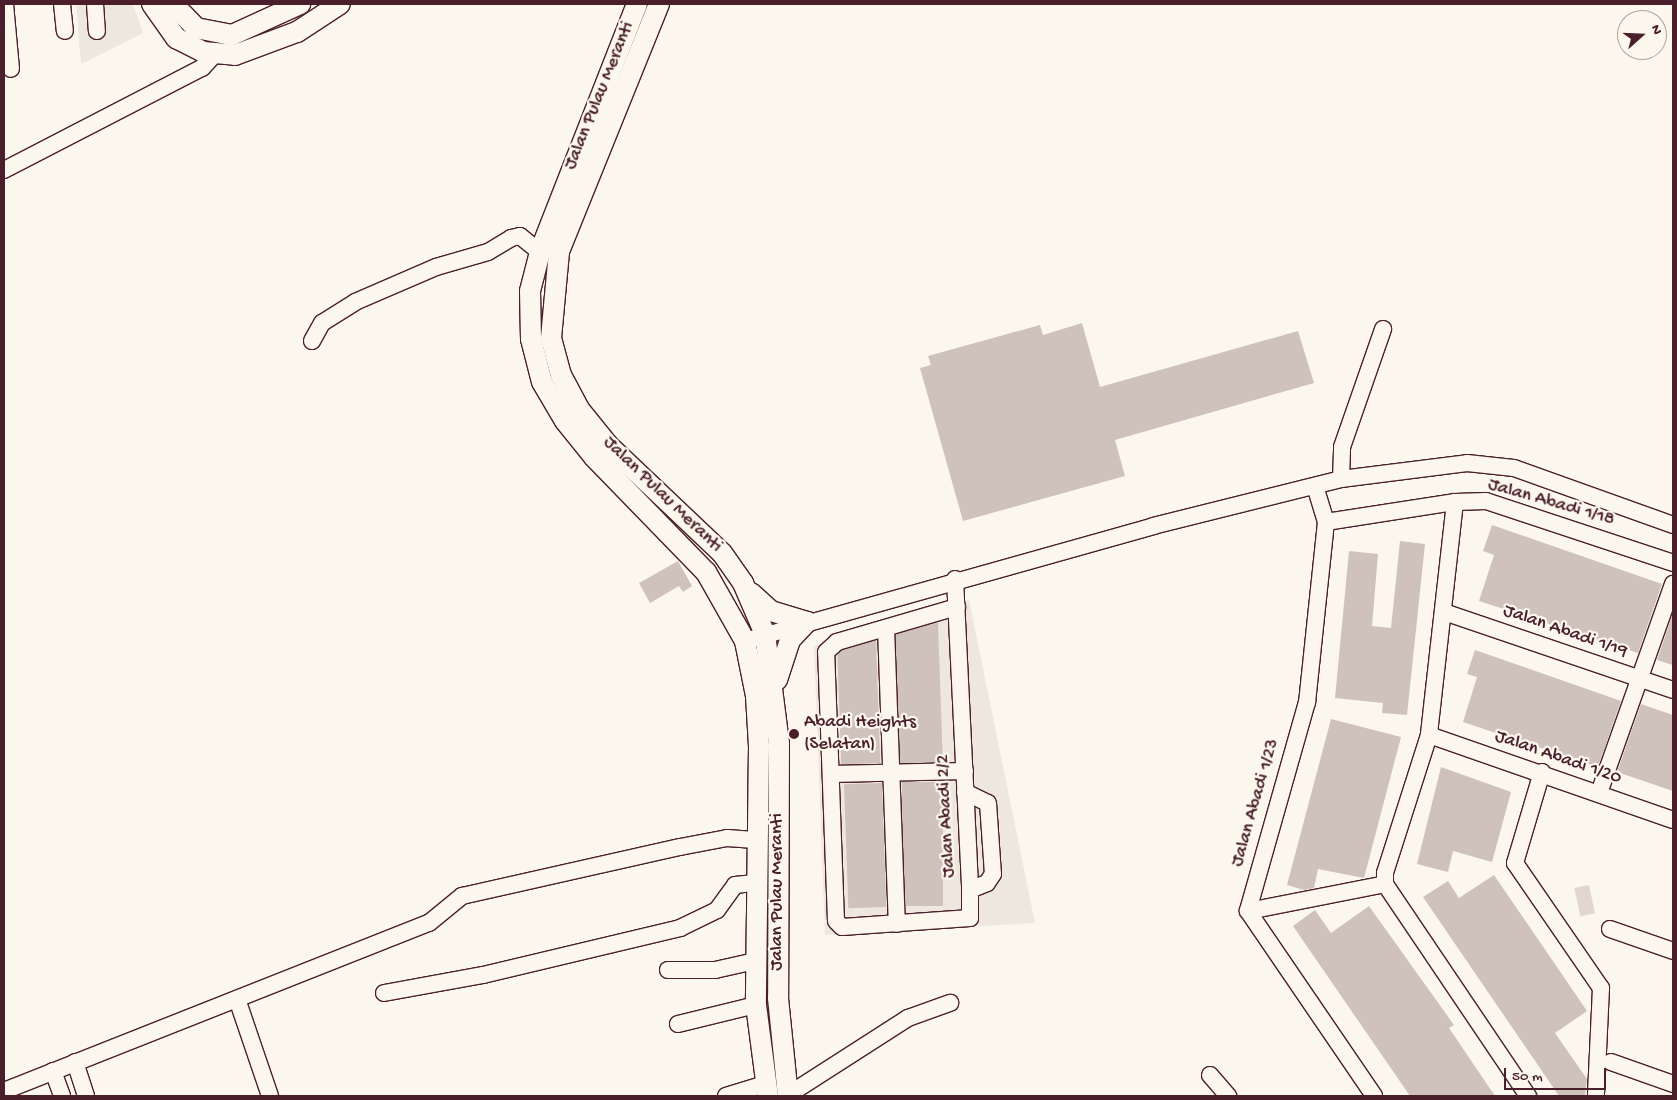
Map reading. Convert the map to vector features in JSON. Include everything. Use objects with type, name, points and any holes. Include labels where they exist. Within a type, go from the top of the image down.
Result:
[{"type":"main road","points":[[152,4],[176,38],[203,52],[216,53],[262,48],[340,4]]},
{"type":"main road","points":[[173,4],[196,28],[213,35],[232,35],[300,4]]},
{"type":"main road","name":"Jalan Pulau Meranti","points":[[637,4],[540,252],[530,291],[531,339],[542,382],[594,457],[706,572],[746,641],[759,746],[755,840],[756,1005],[766,1090]]},
{"type":"main road","name":"Jalan Pulau Meranti","points":[[660,4],[559,252],[551,338],[561,375],[579,409],[608,445],[704,532],[743,583],[766,634],[776,693],[778,998],[788,1096]]},
{"type":"main road","points":[[743,583],[771,612],[808,622],[780,660],[776,693]]},
{"type":"street","points":[[4,4],[8,70]]},
{"type":"street","points":[[62,4],[65,32]]},
{"type":"street","points":[[95,4],[97,31]]},
{"type":"street","points":[[4,48],[8,70]]},
{"type":"street","points":[[4,170],[202,68],[216,53]]},
{"type":"street","points":[[312,341],[322,323],[355,302],[436,267],[488,252],[511,238],[520,236],[540,252]]},
{"type":"street","points":[[1341,480],[1342,446],[1382,329]]},
{"type":"street","points":[[746,641],[956,579],[1341,480],[1493,463],[1673,525]]},
{"type":"street","name":"Jalan Abadi 1/23","points":[[1248,911],[1307,702],[1326,522],[1315,486]]},
{"type":"street","name":"Jalan Abadi 1/18","points":[[1326,522],[1455,502],[1486,501],[1673,563]]},
{"type":"street","points":[[1455,502],[1429,735],[1385,872],[1385,884],[1528,1096]]},
{"type":"street","name":"Jalan Abadi 2/2","points":[[831,774],[838,925],[897,924],[970,918],[956,579]]},
{"type":"street","points":[[1599,794],[1673,584]]},
{"type":"street","points":[[957,607],[837,642],[826,652],[831,774],[964,771]]},
{"type":"street","name":"Jalan Abadi 1/19","points":[[1444,612],[1673,690]]},
{"type":"street","points":[[886,628],[897,924]]},
{"type":"street","name":"Jalan Abadi 1/20","points":[[1429,735],[1542,772],[1673,820]]},
{"type":"street","points":[[1542,772],[1515,863],[1601,988],[1596,1096]]},
{"type":"street","points":[[965,792],[988,804],[992,874],[987,883],[970,890]]},
{"type":"street","points":[[4,1091],[429,923],[473,892],[699,844],[755,840]]},
{"type":"street","points":[[384,993],[483,975],[680,928],[717,910],[735,885],[755,883]]},
{"type":"street","points":[[1374,1096],[1248,911],[1385,884]]},
{"type":"street","points":[[1610,928],[1673,951]]},
{"type":"street","points":[[668,970],[715,970],[756,961]]},
{"type":"street","points":[[237,999],[270,1096]]},
{"type":"street","points":[[788,1096],[908,1018],[950,1003]]},
{"type":"street","points":[[678,1024],[756,1005]]},
{"type":"street","points":[[75,1062],[86,1096]]},
{"type":"street","points":[[1611,1062],[1673,1084]]},
{"type":"street","points":[[53,1071],[62,1096]]},
{"type":"street","points":[[1210,1075],[1228,1096]]},
{"type":"street","points":[[726,1096],[766,1090]]},
{"type":"shaded area","points":[[76,4],[133,4],[143,33],[81,64]]},
{"type":"shaded area","points":[[969,600],[1035,923],[825,935],[814,646]]},
{"type":"shaded area","points":[[1589,885],[1595,913],[1580,916],[1574,888]]},
{"type":"building","points":[[1082,323],[1100,387],[1298,331],[1314,383],[1115,440],[1125,476],[963,521],[920,368],[931,365],[928,356],[1040,325],[1043,335]]},
{"type":"building","points":[[1492,525],[1662,584],[1638,653],[1479,601],[1494,555],[1483,551]]},
{"type":"building","points":[[1400,541],[1425,544],[1407,715],[1382,713],[1383,703],[1335,698],[1349,551],[1378,554],[1372,626],[1391,628]]},
{"type":"building","points":[[678,561],[692,586],[683,592],[679,586],[650,603],[639,583]]},
{"type":"building","points":[[1673,613],[1673,665],[1657,660]]},
{"type":"building","points":[[938,623],[943,762],[899,763],[894,625]]},
{"type":"building","points":[[876,641],[880,763],[841,764],[837,642]]},
{"type":"building","points":[[1475,650],[1621,701],[1598,767],[1463,722],[1477,677],[1467,674]]},
{"type":"building","points":[[1641,704],[1673,715],[1673,791],[1617,772]]},
{"type":"building","points":[[1331,719],[1401,737],[1364,878],[1318,869],[1314,888],[1304,890],[1287,885]]},
{"type":"building","points":[[1441,767],[1511,792],[1492,862],[1453,851],[1448,872],[1417,864]]},
{"type":"building","points":[[902,782],[943,782],[943,906],[902,906]]},
{"type":"building","points":[[882,783],[886,907],[848,908],[844,784]]},
{"type":"building","points":[[1494,875],[1587,1011],[1555,1033],[1587,1079],[1585,1096],[1559,1096],[1423,897],[1448,881],[1459,898]]},
{"type":"building","points":[[1369,906],[1454,1025],[1449,1028],[1495,1096],[1410,1096],[1293,926],[1315,910],[1331,933]]},
{"type":"place","name":"Abadi Heights (Selatan)","points":[[794,734]]}]
